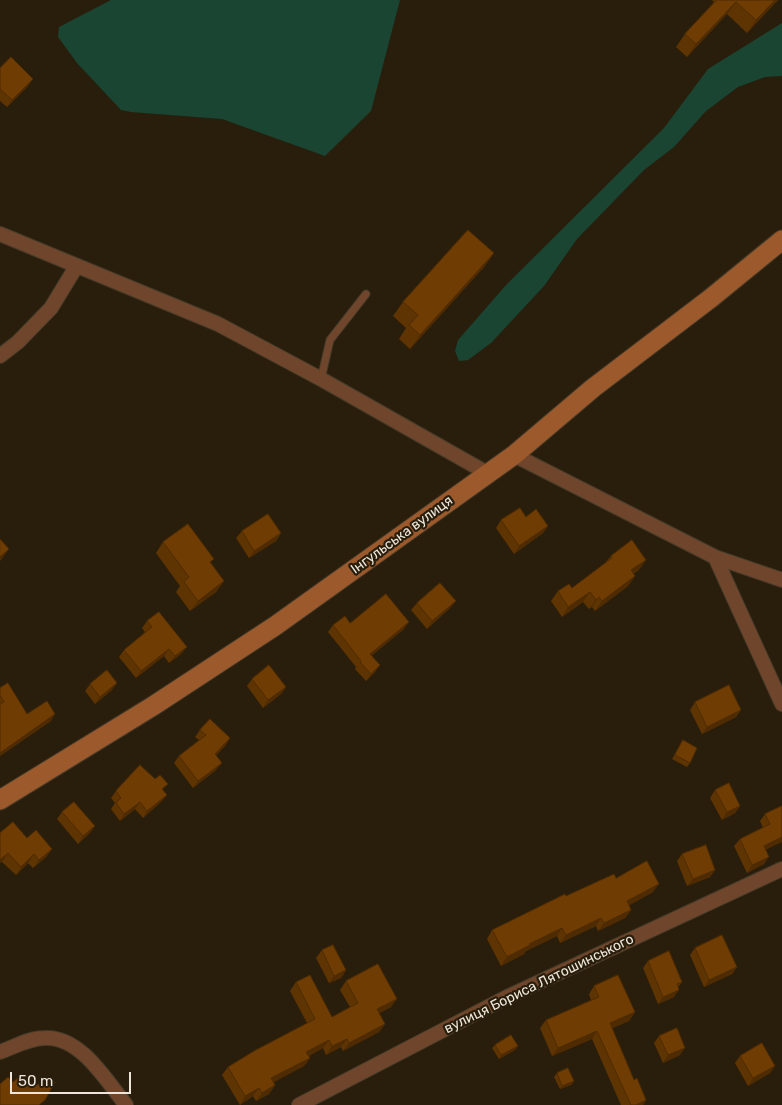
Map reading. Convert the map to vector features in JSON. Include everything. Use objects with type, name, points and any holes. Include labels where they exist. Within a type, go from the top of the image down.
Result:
[{"type":"street","points":[[0,234],[76,267],[218,324],[321,379],[487,473]]},
{"type":"street","name":"Інгульська вулиця","points":[[0,800],[153,706],[275,626],[514,455],[593,388],[711,298],[782,240]]},
{"type":"street","points":[[0,356],[18,342],[51,308],[76,267]]},
{"type":"street","points":[[514,455],[715,557],[782,580]]},
{"type":"street","points":[[715,557],[782,704]]},
{"type":"street","name":"вулиця Бориса Лятошинського","points":[[299,1105],[507,997],[782,869]]},
{"type":"street","points":[[0,1052],[28,1041],[45,1038],[62,1040],[78,1048],[126,1105]]},
{"type":"lane","points":[[321,379],[330,340],[366,294]]},
{"type":"green space","points":[[111,0],[400,0],[371,111],[325,156],[222,119],[121,110],[77,63],[58,37],[59,27]]},
{"type":"green space","points":[[782,23],[782,76],[765,77],[738,87],[706,111],[674,147],[644,170],[577,239],[544,286],[491,343],[468,360],[459,361],[455,351],[458,340],[507,284],[664,128],[708,69]]},
{"type":"building","points":[[717,0],[775,0],[756,20],[736,2],[696,44],[685,34]]},
{"type":"building","points":[[11,57],[33,79],[12,100],[0,89],[0,68]]},
{"type":"building","points":[[468,230],[494,253],[420,335],[409,325],[418,315],[403,302]]},
{"type":"building","points":[[520,508],[526,517],[536,509],[548,526],[519,546],[501,520]]},
{"type":"building","points":[[268,514],[281,533],[254,551],[242,531]]},
{"type":"building","points":[[188,524],[214,559],[210,562],[224,581],[198,601],[184,582],[189,577],[163,542]]},
{"type":"building","points":[[0,539],[9,549],[0,557]]},
{"type":"building","points":[[632,540],[646,560],[631,570],[635,576],[602,601],[599,597],[596,600],[590,592],[568,607],[558,591],[569,584],[572,588],[612,558],[611,556]]},
{"type":"building","points":[[440,583],[456,601],[432,621],[417,603]]},
{"type":"building","points":[[386,594],[409,622],[370,654],[380,665],[371,674],[333,625],[345,616],[350,623]]},
{"type":"building","points":[[159,612],[187,647],[175,656],[169,649],[141,671],[124,650],[152,627],[147,621]]},
{"type":"building","points":[[269,665],[286,687],[268,700],[252,679]]},
{"type":"building","points":[[107,670],[117,683],[100,697],[90,684]]},
{"type":"building","points":[[8,683],[27,714],[47,701],[55,714],[0,753],[0,704],[4,702],[0,695],[0,688]]},
{"type":"building","points":[[729,685],[741,710],[707,727],[695,702]]},
{"type":"building","points":[[210,719],[230,738],[215,754],[222,763],[198,781],[179,756],[206,735],[200,730]]},
{"type":"building","points":[[683,740],[697,748],[690,763],[675,755]]},
{"type":"building","points":[[140,765],[155,779],[160,775],[168,784],[162,789],[167,795],[147,811],[140,802],[124,814],[116,803],[121,798],[116,791]]},
{"type":"building","points":[[729,783],[740,806],[727,812],[715,790]]},
{"type":"building","points":[[74,802],[95,826],[83,836],[62,812]]},
{"type":"building","points":[[782,806],[782,837],[764,846],[769,857],[752,865],[740,839],[770,824],[765,814]]},
{"type":"building","points":[[13,822],[27,838],[36,830],[52,849],[39,860],[34,854],[21,867],[8,853],[0,860],[0,833]]},
{"type":"building","points":[[706,845],[715,870],[693,879],[682,854]]},
{"type":"building","points":[[647,861],[659,884],[627,901],[631,910],[604,923],[601,918],[566,935],[562,928],[507,957],[492,930],[565,894],[566,896],[614,874],[616,878]]},
{"type":"building","points":[[722,935],[737,967],[709,980],[695,948]]},
{"type":"building","points":[[333,945],[346,970],[334,976],[322,950]]},
{"type":"building","points":[[669,951],[682,982],[677,984],[679,990],[663,997],[648,961]]},
{"type":"building","points":[[378,964],[397,999],[377,1009],[385,1024],[349,1043],[347,1039],[332,1046],[329,1040],[306,1052],[310,1058],[271,1078],[275,1085],[262,1093],[259,1088],[245,1096],[228,1067],[315,1019],[296,982],[310,975],[332,1017],[358,1003],[346,981]]},
{"type":"building","points":[[618,975],[635,1012],[610,1023],[634,1080],[637,1078],[646,1100],[636,1105],[631,1105],[597,1031],[558,1048],[546,1020],[599,997],[594,986]]},
{"type":"building","points":[[677,1028],[685,1048],[668,1055],[659,1036]]},
{"type":"building","points":[[511,1035],[518,1046],[501,1055],[495,1045]]},
{"type":"building","points":[[762,1043],[775,1066],[753,1078],[740,1056]]},
{"type":"building","points":[[568,1068],[574,1081],[562,1086],[557,1073]]},
{"type":"building","points":[[22,1074],[32,1085],[55,1082],[45,1100],[39,1105],[0,1105],[0,1084],[8,1077],[13,1082]]}]
